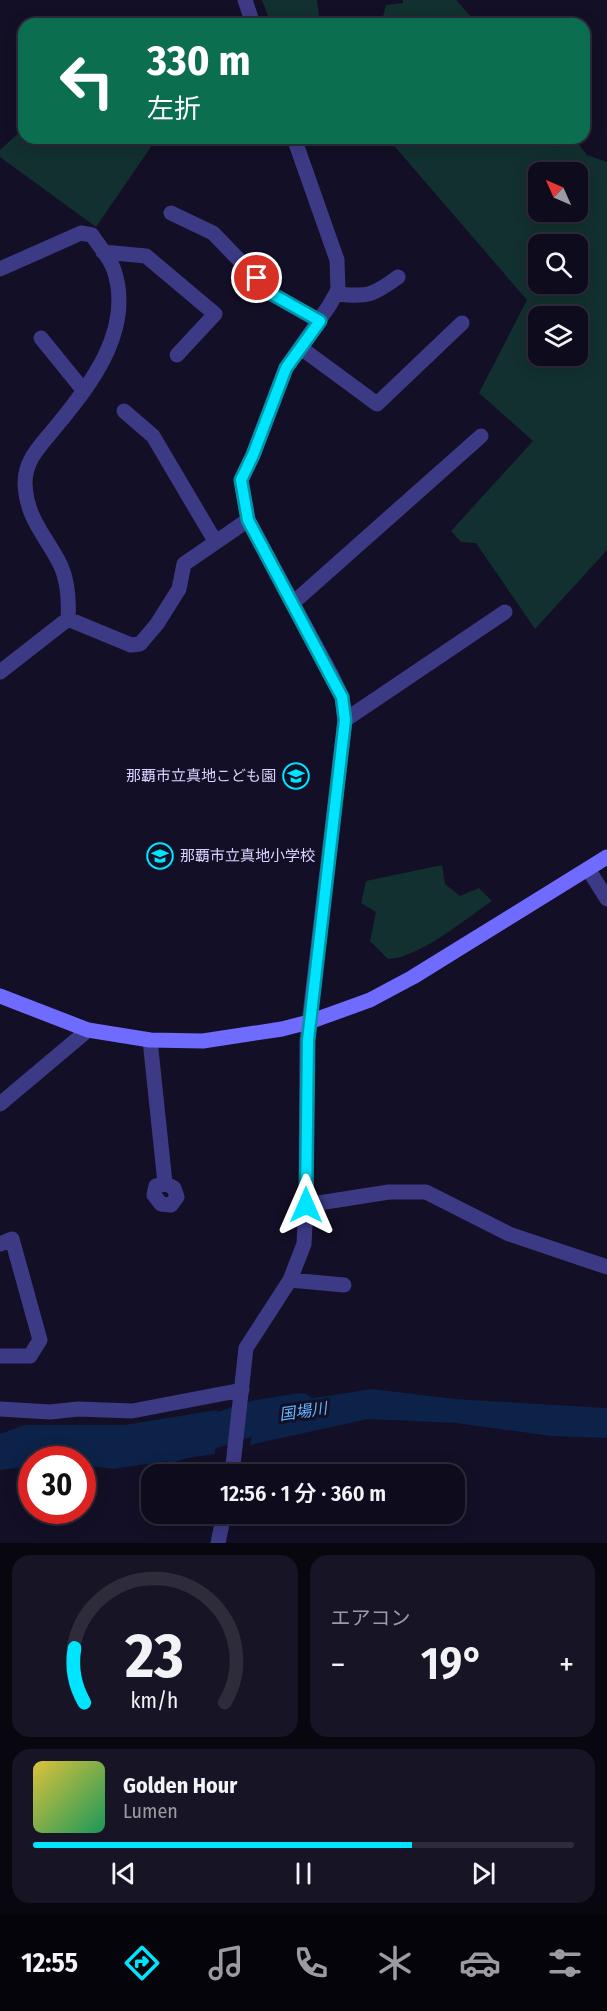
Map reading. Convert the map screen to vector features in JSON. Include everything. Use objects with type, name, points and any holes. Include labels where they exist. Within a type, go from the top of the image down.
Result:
[{"type":"street","points":[[245,0],[251,18]]},
{"type":"street","points":[[233,1464],[246,1348],[290,1280],[304,1244],[309,1022],[345,720],[342,697],[294,602],[248,520],[241,480],[253,455],[286,368],[320,321],[336,294],[339,279],[337,260],[296,144]]},
{"type":"street","points":[[171,213],[213,233],[272,294],[320,321]]},
{"type":"street","points":[[0,269],[81,233],[92,235],[114,269],[118,301],[116,330],[99,369],[29,459],[25,483],[33,520],[62,567],[69,599],[68,619],[0,672]]},
{"type":"street","points":[[102,252],[146,256],[215,314],[177,355]]},
{"type":"street","points":[[336,294],[356,296],[376,293],[398,277]]},
{"type":"street","points":[[301,348],[377,404],[462,323]]},
{"type":"street","points":[[41,338],[84,391]]},
{"type":"street","points":[[124,411],[153,436],[216,541]]},
{"type":"street","points":[[294,602],[481,436]]},
{"type":"street","points":[[68,619],[131,645],[140,644],[157,624],[179,589],[184,564],[248,520]]},
{"type":"street","points":[[345,720],[505,612]]},
{"type":"street","points":[[0,996],[88,1030],[150,1040],[203,1041],[263,1034],[309,1022],[370,1000],[413,977],[607,857]]},
{"type":"street","points":[[588,869],[607,899]]},
{"type":"street","points":[[0,1104],[88,1030]]},
{"type":"street","points":[[150,1040],[165,1183]]},
{"type":"street","points":[[306,1205],[389,1192],[426,1192],[509,1234],[607,1267]]},
{"type":"street","points":[[0,1244],[12,1239],[40,1341],[30,1356],[0,1356]]},
{"type":"street","points":[[290,1280],[344,1285]]},
{"type":"street","points":[[0,1409],[50,1412],[78,1409],[132,1411],[242,1390]]},
{"type":"street","points":[[218,1543],[222,1524]]},
{"type":"green space","points":[[262,0],[317,0],[319,18],[269,18]]},
{"type":"green space","points":[[403,0],[456,0],[472,18],[383,18],[386,5],[403,3]]},
{"type":"green space","points":[[18,134],[18,144],[153,144],[96,227],[0,157],[0,150]]},
{"type":"green space","points":[[393,144],[579,144],[587,155],[607,162],[607,550],[535,629],[476,543],[461,542],[451,531],[533,441],[479,393],[527,300]]},
{"type":"green space","points":[[442,865],[445,884],[460,896],[479,888],[492,901],[427,945],[400,957],[388,959],[370,941],[376,912],[361,903],[366,881]]},
{"type":"water","points":[[372,1389],[455,1399],[607,1408],[607,1438],[551,1436],[456,1423],[368,1419],[250,1445],[257,1407]]},
{"type":"water","points":[[217,1410],[215,1454],[113,1469],[96,1467],[96,1446],[18,1446],[18,1468],[0,1470],[0,1434],[24,1425],[124,1425]]},
{"type":"waterway","name":"国場川","points":[[172,1445],[257,1417],[300,1410]]},
{"type":"place","name":"那覇市立真地こども園","points":[[296,776]]},
{"type":"place","name":"那覇市立真地小学校","points":[[160,856]]},
{"type":"route","points":[[257,278],[272,294],[320,321],[286,368],[253,455],[241,480],[244,504],[248,520],[294,602],[342,697],[345,720],[311,1002],[308,1040],[306,1205]]}]
